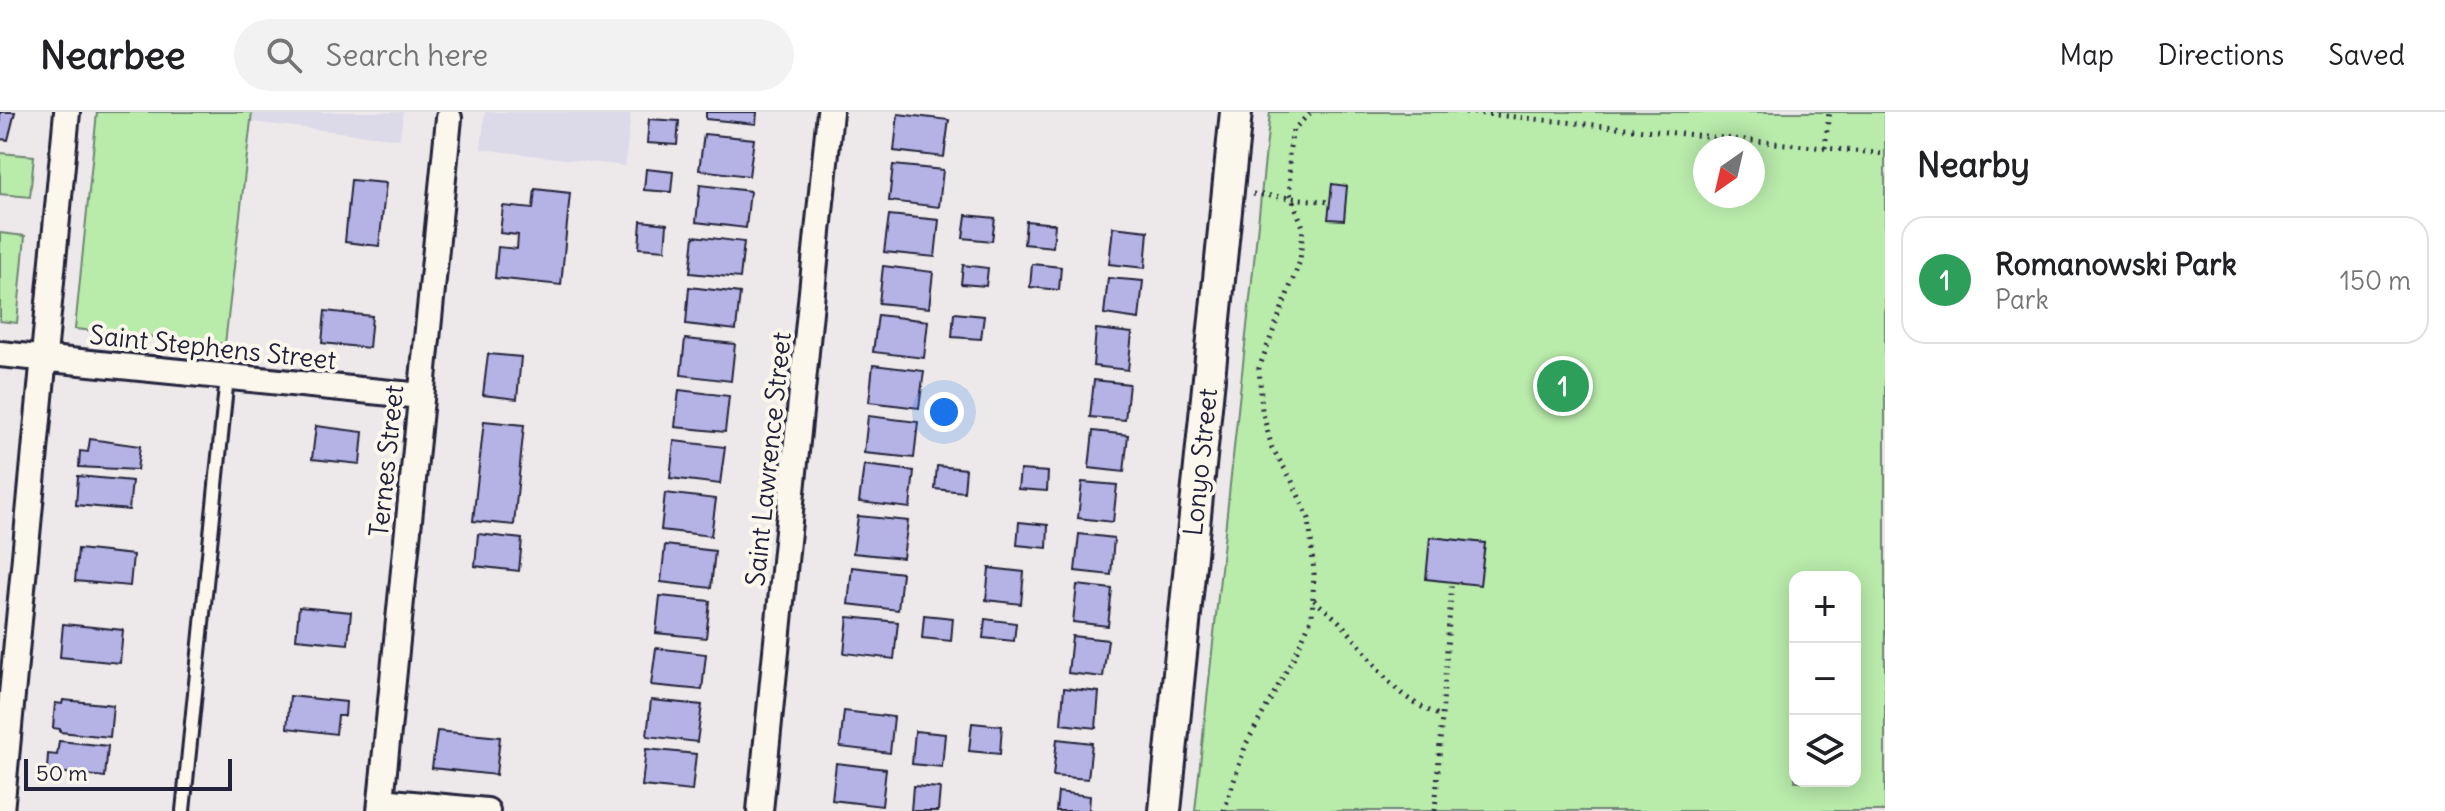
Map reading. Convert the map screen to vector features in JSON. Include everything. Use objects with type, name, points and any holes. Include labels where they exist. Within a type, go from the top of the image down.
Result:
[{"type":"street","points":[[1,811],[67,112]]},
{"type":"street","name":"Saint Lawrence Street","points":[[760,811],[830,112]]},
{"type":"street","name":"Lonyo Street","points":[[1165,811],[1236,112]]},
{"type":"street","name":"Ternes Street","points":[[381,806],[449,118]]},
{"type":"street","name":"Saint Stephens Street","points":[[0,354],[421,396]]},
{"type":"street","points":[[381,806],[487,811]]},
{"type":"lane","points":[[183,811],[227,377]]},
{"type":"path","points":[[1224,811],[1246,744],[1312,617],[1309,519],[1291,479],[1272,448],[1262,410],[1259,368],[1300,261],[1303,227],[1292,198],[1289,153],[1293,130],[1311,112]]},
{"type":"path","points":[[1465,112],[1885,154]]},
{"type":"path","points":[[1825,148],[1829,112]]},
{"type":"path","points":[[1228,191],[1330,202]]},
{"type":"path","points":[[1435,811],[1452,581]]},
{"type":"path","points":[[1313,599],[1346,628],[1383,679],[1416,706],[1441,716]]},
{"type":"shaded area","points":[[252,112],[403,112],[400,139],[251,122]]},
{"type":"shaded area","points":[[485,112],[631,112],[625,166],[481,149]]},
{"type":"green space","points":[[97,112],[252,112],[225,344],[75,329]]},
{"type":"green space","points":[[1270,112],[1885,112],[1885,811],[1195,811]]},
{"type":"green space","points":[[0,153],[34,156],[30,197],[0,194]]},
{"type":"green space","points":[[0,233],[25,236],[17,323],[0,321]]},
{"type":"building","points":[[0,112],[15,112],[8,140],[0,139]]},
{"type":"building","points":[[706,112],[757,112],[756,124],[706,119]]},
{"type":"building","points":[[898,114],[949,120],[944,157],[894,151]]},
{"type":"building","points":[[649,119],[679,121],[677,145],[647,143]]},
{"type":"building","points":[[704,134],[754,139],[749,176],[699,170]]},
{"type":"building","points":[[893,165],[943,170],[939,207],[889,201]]},
{"type":"building","points":[[646,169],[673,172],[671,192],[644,190]]},
{"type":"building","points":[[351,180],[386,183],[379,246],[345,242]]},
{"type":"building","points":[[1332,184],[1347,186],[1344,220],[1328,219]]},
{"type":"building","points":[[700,185],[750,191],[746,228],[696,222]]},
{"type":"building","points":[[535,189],[570,193],[561,285],[495,278],[498,247],[517,249],[518,235],[500,233],[503,206],[533,209]]},
{"type":"building","points":[[889,215],[939,220],[935,257],[884,252]]},
{"type":"building","points":[[966,215],[995,218],[992,241],[963,238]]},
{"type":"building","points":[[641,221],[667,224],[665,250],[639,248]]},
{"type":"building","points":[[1026,221],[1055,224],[1053,247],[1024,244]]},
{"type":"building","points":[[1113,227],[1148,231],[1145,268],[1109,264]]},
{"type":"building","points":[[694,236],[744,242],[740,278],[690,273]]},
{"type":"building","points":[[1032,264],[1061,267],[1059,290],[1030,287]]},
{"type":"building","points":[[963,265],[988,268],[986,286],[961,284]]},
{"type":"building","points":[[883,266],[933,272],[929,308],[879,303]]},
{"type":"building","points":[[1108,278],[1143,281],[1139,319],[1104,314]]},
{"type":"building","points":[[689,287],[740,293],[736,330],[686,324]]},
{"type":"building","points":[[325,311],[372,316],[369,348],[322,343]]},
{"type":"building","points":[[954,313],[984,316],[981,339],[952,337]]},
{"type":"building","points":[[878,315],[928,321],[924,358],[873,352]]},
{"type":"building","points":[[1096,329],[1132,333],[1128,370],[1093,366]]},
{"type":"building","points":[[685,339],[735,344],[731,381],[681,375]]},
{"type":"building","points":[[488,354],[521,357],[517,399],[483,395]]},
{"type":"building","points":[[873,365],[924,371],[919,408],[869,402]]},
{"type":"building","points":[[1094,380],[1129,384],[1125,420],[1090,417]]},
{"type":"building","points":[[679,390],[729,396],[725,432],[675,427]]},
{"type":"building","points":[[868,416],[918,422],[914,458],[864,453]]},
{"type":"building","points":[[484,421],[524,425],[514,525],[473,521]]},
{"type":"building","points":[[316,426],[363,432],[360,464],[312,459]]},
{"type":"building","points":[[1093,431],[1128,435],[1124,472],[1089,468]]},
{"type":"building","points":[[90,439],[140,446],[137,470],[79,467],[80,451],[88,452]]},
{"type":"building","points":[[674,441],[725,447],[720,484],[670,478]]},
{"type":"building","points":[[864,465],[914,471],[910,508],[859,502]]},
{"type":"building","points":[[937,466],[966,469],[964,492],[935,489]]},
{"type":"building","points":[[1020,470],[1048,472],[1047,491],[1018,489]]},
{"type":"building","points":[[78,476],[132,481],[129,510],[76,505]]},
{"type":"building","points":[[1082,482],[1117,485],[1113,522],[1078,518]]},
{"type":"building","points":[[665,493],[716,499],[711,536],[661,530]]},
{"type":"building","points":[[858,516],[908,521],[903,558],[853,553]]},
{"type":"building","points":[[1019,522],[1048,525],[1047,548],[1017,545]]},
{"type":"building","points":[[478,534],[522,539],[519,571],[475,566]]},
{"type":"building","points":[[1079,534],[1114,538],[1111,575],[1075,571]]},
{"type":"building","points":[[1430,537],[1485,543],[1480,585],[1426,579]]},
{"type":"building","points":[[665,545],[715,551],[711,588],[661,582]]},
{"type":"building","points":[[78,549],[133,555],[130,586],[75,581]]},
{"type":"building","points":[[852,567],[902,573],[898,610],[848,604]]},
{"type":"building","points":[[989,568],[1024,572],[1021,604],[986,600]]},
{"type":"building","points":[[1077,585],[1112,589],[1108,626],[1073,622]]},
{"type":"building","points":[[660,596],[710,601],[706,638],[656,633]]},
{"type":"building","points":[[299,607],[351,612],[348,644],[296,639]]},
{"type":"building","points":[[924,615],[953,618],[951,641],[922,638]]},
{"type":"building","points":[[848,617],[898,622],[894,659],[844,653]]},
{"type":"building","points":[[985,619],[1016,623],[1014,641],[983,638]]},
{"type":"building","points":[[63,624],[123,630],[120,663],[60,657]]},
{"type":"building","points":[[1072,636],[1108,640],[1103,677],[1068,673]]},
{"type":"building","points":[[656,648],[706,654],[702,690],[651,685]]},
{"type":"building","points":[[1064,688],[1099,692],[1096,728],[1061,724]]},
{"type":"building","points":[[290,696],[346,702],[345,716],[338,716],[336,734],[287,728]]},
{"type":"building","points":[[63,700],[113,705],[110,737],[60,732],[60,729],[53,728],[55,703],[62,704]]},
{"type":"building","points":[[651,700],[702,705],[697,742],[647,736]]},
{"type":"building","points":[[844,711],[894,717],[890,753],[840,747]]},
{"type":"building","points":[[972,723],[1002,726],[1000,754],[969,751]]},
{"type":"building","points":[[437,731],[500,737],[496,775],[432,768]]},
{"type":"building","points":[[915,731],[945,734],[942,767],[912,764]]},
{"type":"building","points":[[1057,739],[1092,743],[1088,779],[1053,776]]},
{"type":"building","points":[[59,741],[108,746],[105,777],[47,771],[48,754],[57,755]]},
{"type":"building","points":[[646,749],[696,754],[692,791],[642,786]]},
{"type":"building","points":[[836,763],[886,769],[882,806],[832,800]]},
{"type":"building","points":[[913,786],[940,788],[938,811],[911,811]]},
{"type":"building","points":[[1058,792],[1090,796],[1089,810],[1095,811],[1056,811]]},
{"type":"place","name":"Romanowski Park","points":[[1563,386]]}]
